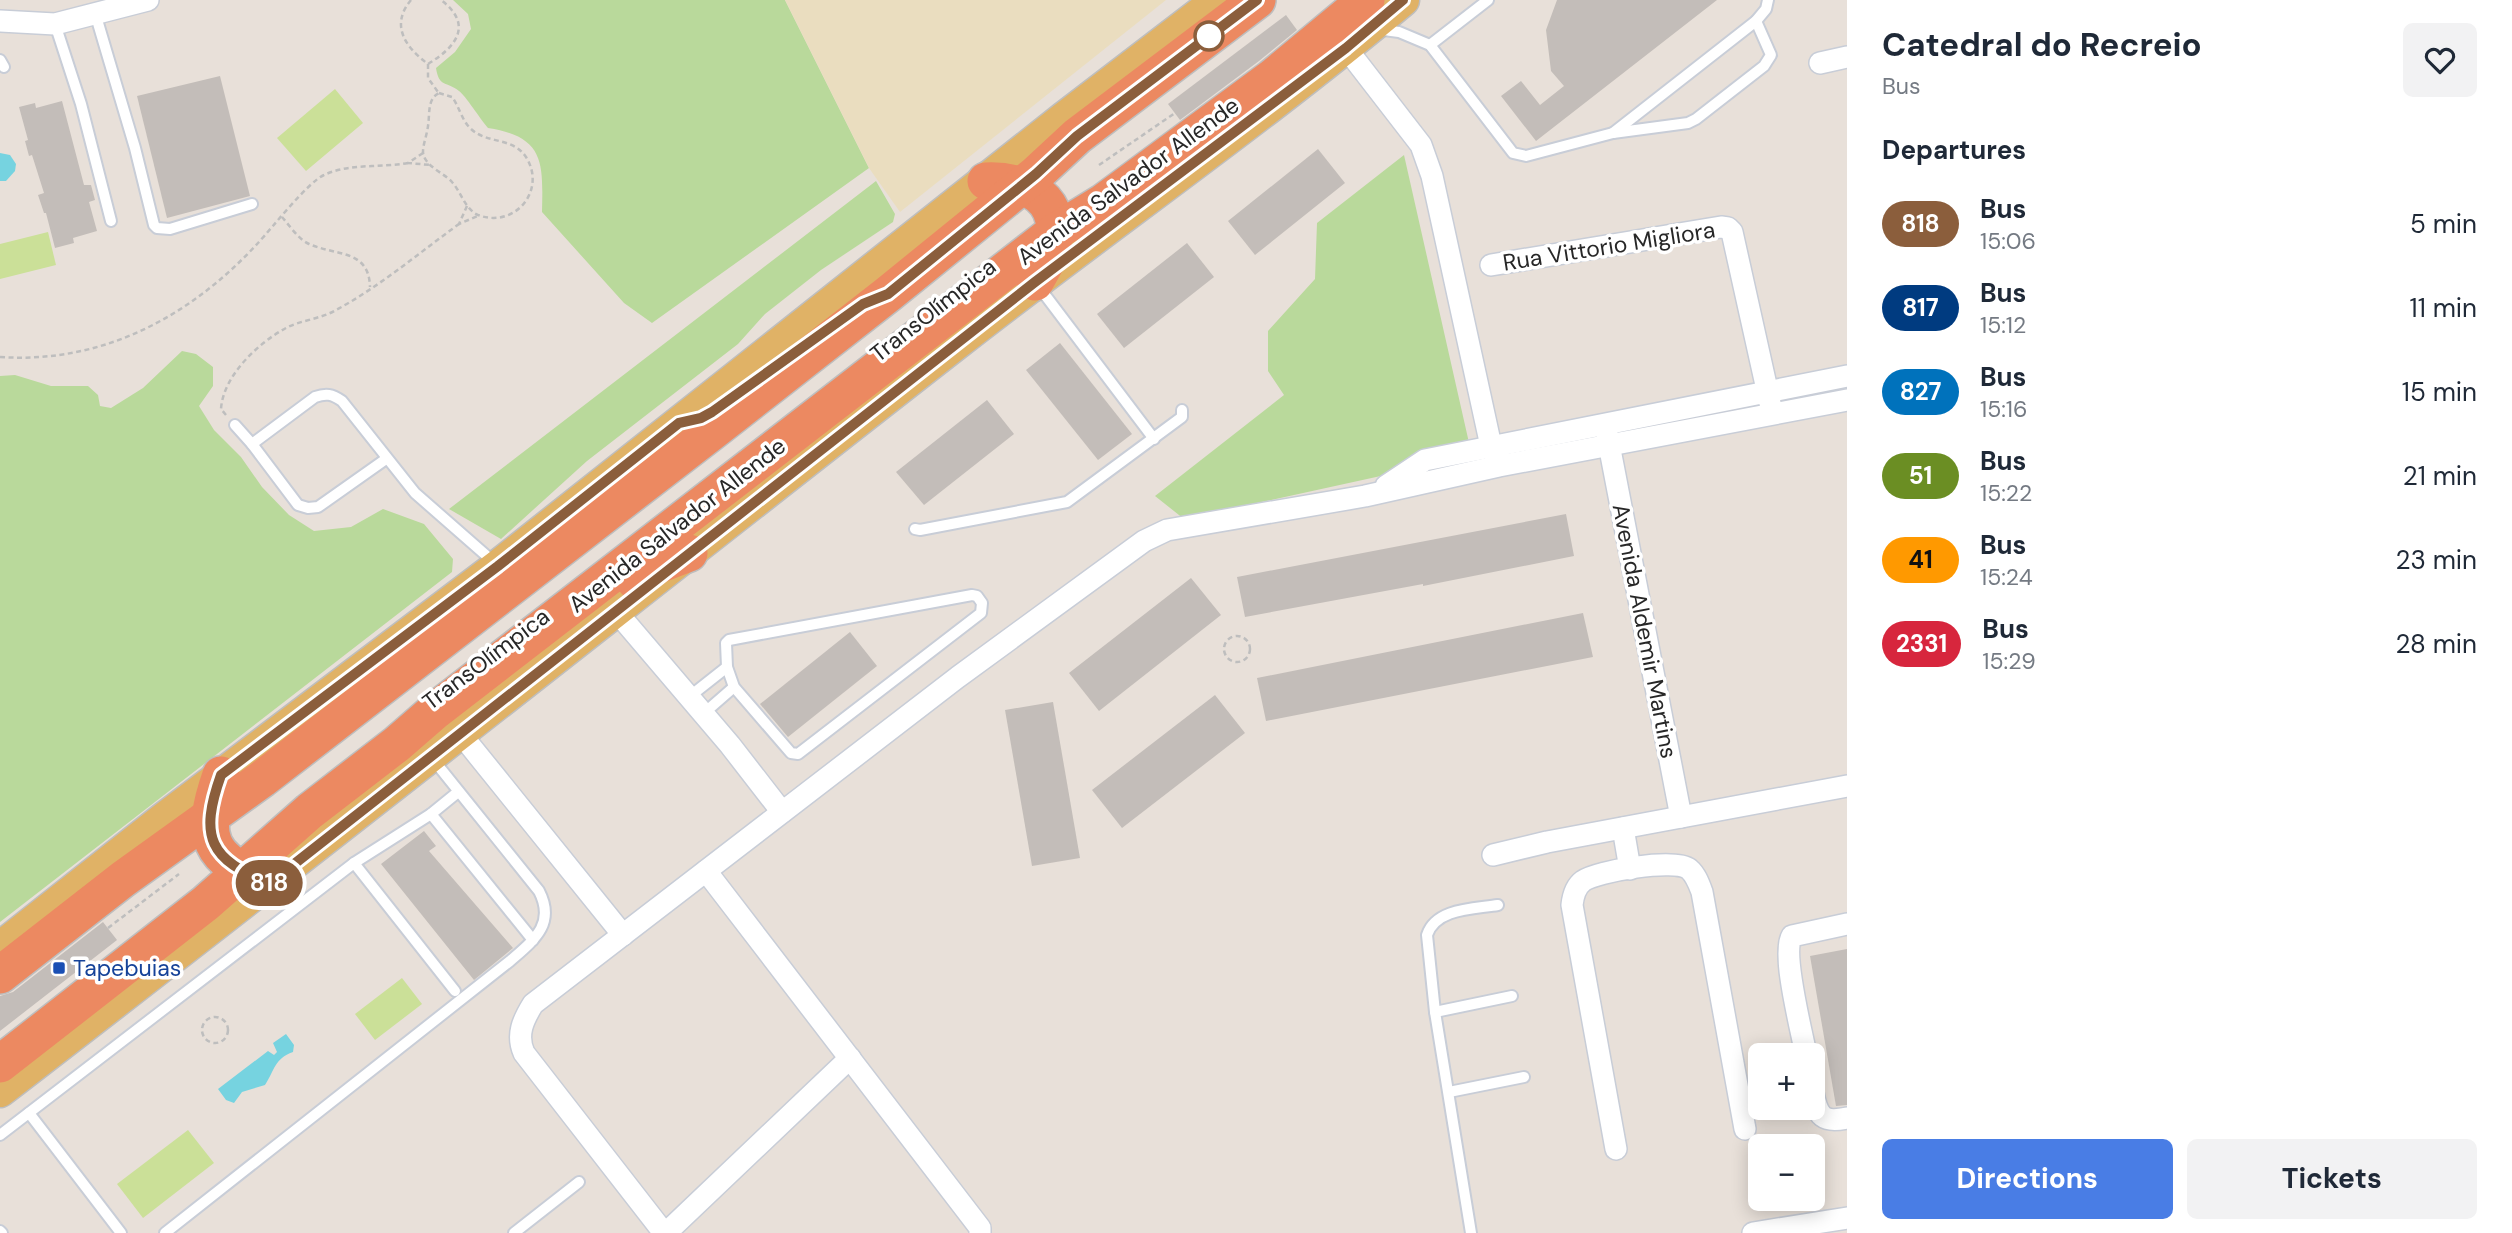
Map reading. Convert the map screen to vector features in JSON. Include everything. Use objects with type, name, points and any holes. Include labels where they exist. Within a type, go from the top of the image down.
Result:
[{"type":"highway","name":"Avenida Salvador Allende","points":[[0,1064],[153,946],[310,811],[397,744],[434,721],[1043,206],[1077,136],[1257,0]]},
{"type":"highway","name":"Avenida Salvador Allende","points":[[0,975],[123,879],[211,830],[902,290],[1043,206],[1104,202],[1272,78],[1368,14]]},
{"type":"highway","points":[[986,181],[1013,181],[1043,206],[1052,248],[1035,282]]},
{"type":"highway","points":[[679,423],[701,418],[712,412],[863,304],[902,290]]},
{"type":"highway","points":[[434,721],[658,565],[689,553]]},
{"type":"highway","points":[[221,775],[216,789],[211,830],[216,848],[245,869]]},
{"type":"main road","points":[[0,948],[221,775],[498,566],[1218,0]]},
{"type":"main road","name":"Avenida Salvador Allende","points":[[0,1091],[245,869],[430,756],[434,721],[615,610],[1035,282],[1346,48],[1368,14],[1404,0]]},
{"type":"street","points":[[0,21],[55,24],[148,0]]},
{"type":"street","points":[[1346,48],[1422,145],[1432,176],[1491,446],[1500,466]]},
{"type":"street","points":[[1820,63],[1847,57]]},
{"type":"street","name":"Rua Vittorio Migliora","points":[[1491,265],[1728,228],[1732,232],[1768,390]]},
{"type":"street","points":[[850,1058],[665,1233],[520,1045],[524,1019],[533,1004],[958,677],[1144,541],[1167,530],[1365,496],[1500,466],[1768,390],[1847,376]]},
{"type":"street","points":[[1768,390],[1772,414]]},
{"type":"street","points":[[1365,496],[1425,460],[1491,446],[1607,435],[1772,414],[1847,400]]},
{"type":"street","name":"Avenida Aldemir Martins","points":[[1607,435],[1681,817]]},
{"type":"street","points":[[615,610],[782,812]]},
{"type":"street","points":[[434,721],[623,935]]},
{"type":"street","points":[[1493,855],[1847,786]]},
{"type":"street","points":[[1623,828],[1630,869]]},
{"type":"street","points":[[1616,1149],[1572,905],[1573,895],[1579,884],[1586,879],[1666,863],[1679,863],[1689,868],[1702,892],[1745,1129]]},
{"type":"street","points":[[706,871],[980,1228],[980,1233]]},
{"type":"street","points":[[1804,1043],[1788,942],[1792,936],[1847,924]]},
{"type":"street","points":[[1825,1119],[1847,1118]]},
{"type":"street","points":[[1753,1233],[1844,1219]]},
{"type":"lane","points":[[1199,117],[1292,47],[1348,0]]},
{"type":"lane","points":[[1430,45],[1488,0]]},
{"type":"lane","points":[[1613,133],[1756,21],[1766,9],[1768,0]]},
{"type":"lane","points":[[95,13],[135,148],[154,225],[170,229],[252,204]]},
{"type":"lane","points":[[1368,14],[1399,32],[1430,45],[1513,153],[1526,156],[1613,133],[1688,123],[1769,61],[1769,50],[1756,21]]},
{"type":"lane","points":[[55,24],[81,104],[111,221]]},
{"type":"lane","points":[[1035,282],[1154,439]]},
{"type":"lane","name":"TransOlímpica","points":[[763,407],[902,290]]},
{"type":"lane","points":[[253,444],[315,397],[333,395],[342,401],[415,493],[498,566]]},
{"type":"lane","points":[[915,529],[929,529],[1067,502],[1182,417],[1182,411]]},
{"type":"lane","points":[[235,425],[253,444],[290,496],[299,505],[308,508],[318,507],[386,459]]},
{"type":"lane","name":"TransOlímpica","points":[[434,721],[765,441]]},
{"type":"lane","points":[[972,595],[977,596],[982,603],[981,613],[798,754],[791,753],[734,687],[727,667],[725,651],[729,640],[972,595]]},
{"type":"lane","points":[[689,697],[727,667]]},
{"type":"lane","points":[[704,715],[734,687]]},
{"type":"lane","points":[[165,1233],[510,961],[533,940],[544,924],[545,902],[538,891],[430,756]]},
{"type":"lane","points":[[0,1135],[354,863],[430,814],[458,792]]},
{"type":"lane","points":[[430,814],[533,940]]},
{"type":"lane","points":[[354,863],[455,991]]},
{"type":"lane","points":[[202,890],[245,869]]},
{"type":"lane","points":[[1472,1233],[1427,942],[1430,926],[1434,921],[1453,913],[1498,905]]},
{"type":"lane","points":[[1436,1012],[1512,996]]},
{"type":"lane","points":[[1449,1093],[1524,1077]]},
{"type":"lane","points":[[29,1113],[121,1233]]},
{"type":"lane","points":[[513,1233],[579,1182]]},
{"type":"path","points":[[235,425],[221,409],[221,397],[246,360],[284,329],[334,312],[459,225],[480,215],[509,215],[522,207],[530,193],[534,171],[519,147],[488,138],[470,128],[452,97],[439,93],[428,78],[428,64],[411,49],[403,37],[402,16],[411,0]]},
{"type":"path","points":[[428,64],[455,43],[458,33],[456,15],[441,0]]},
{"type":"path","points":[[439,93],[432,100],[425,158],[453,183],[467,205],[480,215]]},
{"type":"path","points":[[1099,165],[1175,113]]},
{"type":"path","points":[[408,163],[424,153]]},
{"type":"path","points":[[0,357],[45,357],[82,351],[143,332],[169,318],[224,278],[321,176],[365,167],[408,163],[431,165]]},
{"type":"path","points":[[459,225],[467,205]]},
{"type":"path","points":[[282,217],[307,244],[358,259],[366,268],[370,287]]},
{"type":"path","points":[[1230,638],[1242,638],[1248,643],[1248,656],[1242,661],[1230,660],[1225,653],[1225,645],[1230,638]]},
{"type":"path","points":[[108,928],[182,872]]},
{"type":"path","points":[[214,1016],[223,1019],[228,1026],[228,1035],[217,1043],[209,1041],[203,1035],[204,1023],[214,1016]]},
{"type":"green space","points":[[453,0],[785,0],[869,168],[652,323],[624,303],[542,212],[540,166],[537,155],[530,146],[521,138],[507,132],[488,128],[462,93],[439,79],[436,68],[455,52],[471,29],[468,14]]},
{"type":"green space","points":[[335,89],[363,123],[306,171],[277,138]]},
{"type":"green space","points":[[1404,155],[1472,456],[1184,519],[1155,496],[1284,395],[1268,371],[1268,331],[1315,279],[1317,223]]},
{"type":"green space","points":[[876,181],[895,214],[893,222],[821,270],[765,314],[738,344],[587,461],[501,539],[449,509]]},
{"type":"green space","points":[[48,232],[56,265],[0,279],[0,244]]},
{"type":"green space","points":[[182,351],[196,354],[213,367],[213,386],[199,406],[214,430],[241,457],[262,487],[289,515],[314,531],[351,527],[383,509],[424,524],[453,559],[452,572],[0,922],[0,376],[15,375],[51,386],[88,386],[98,395],[100,406],[111,408],[143,388]]},
{"type":"green space","points":[[402,978],[422,1004],[375,1040],[355,1014]]},
{"type":"green space","points":[[188,1130],[214,1163],[143,1218],[117,1184]]},
{"type":"sand","points":[[785,0],[1166,0],[900,212],[869,168]]},
{"type":"water","points":[[0,153],[10,155],[16,164],[15,171],[6,181],[0,181]]},
{"type":"water","points":[[286,1034],[294,1045],[293,1052],[278,1062],[265,1085],[242,1092],[234,1103],[226,1100],[218,1089],[268,1051],[274,1055],[277,1052],[273,1043]]},
{"type":"building","points":[[1557,0],[1717,0],[1536,141],[1501,96],[1521,81],[1540,105],[1564,86],[1551,71],[1546,30]]},
{"type":"building","points":[[1286,15],[1297,30],[1180,120],[1168,104]]},
{"type":"building","points":[[220,76],[250,196],[167,218],[137,96]]},
{"type":"building","points":[[62,101],[84,185],[91,185],[95,200],[89,202],[97,231],[73,238],[74,243],[55,248],[46,213],[38,195],[44,193],[32,155],[29,156],[25,141],[28,140],[19,107],[35,103],[36,108]]},
{"type":"building","points":[[1318,149],[1345,183],[1255,255],[1228,221]]},
{"type":"building","points":[[1187,243],[1214,277],[1124,348],[1097,314]]},
{"type":"building","points":[[1060,343],[1132,434],[1098,460],[1026,370]]},
{"type":"building","points":[[987,400],[1014,434],[924,505],[896,472]]},
{"type":"building","points":[[1566,514],[1574,556],[1245,617],[1237,577]]},
{"type":"building","points":[[1191,578],[1221,615],[1099,711],[1069,673]]},
{"type":"building","points":[[1583,613],[1593,657],[1266,721],[1257,678]]},
{"type":"building","points":[[850,632],[877,666],[788,737],[760,704]]},
{"type":"building","points":[[1215,695],[1245,733],[1122,828],[1092,790]]},
{"type":"building","points":[[1053,702],[1080,858],[1032,866],[1005,710]]},
{"type":"building","points":[[424,831],[436,846],[429,851],[513,948],[474,980],[381,864]]},
{"type":"building","name":"Tapebuias","points":[[103,922],[117,940],[0,1031],[0,996],[13,992]]},
{"type":"building","points":[[1847,949],[1847,1105],[1836,1106],[1810,956]]},
{"type":"bus line","name":"818","points":[[1257,0],[1077,136],[1036,174],[888,294],[863,304],[712,412],[701,418],[679,423],[498,566],[221,775],[214,798],[211,834],[222,857],[242,872],[270,883],[1035,282],[1346,48],[1403,0]]},
{"type":"place","name":"Tapebuias","points":[[59,968]]}]
